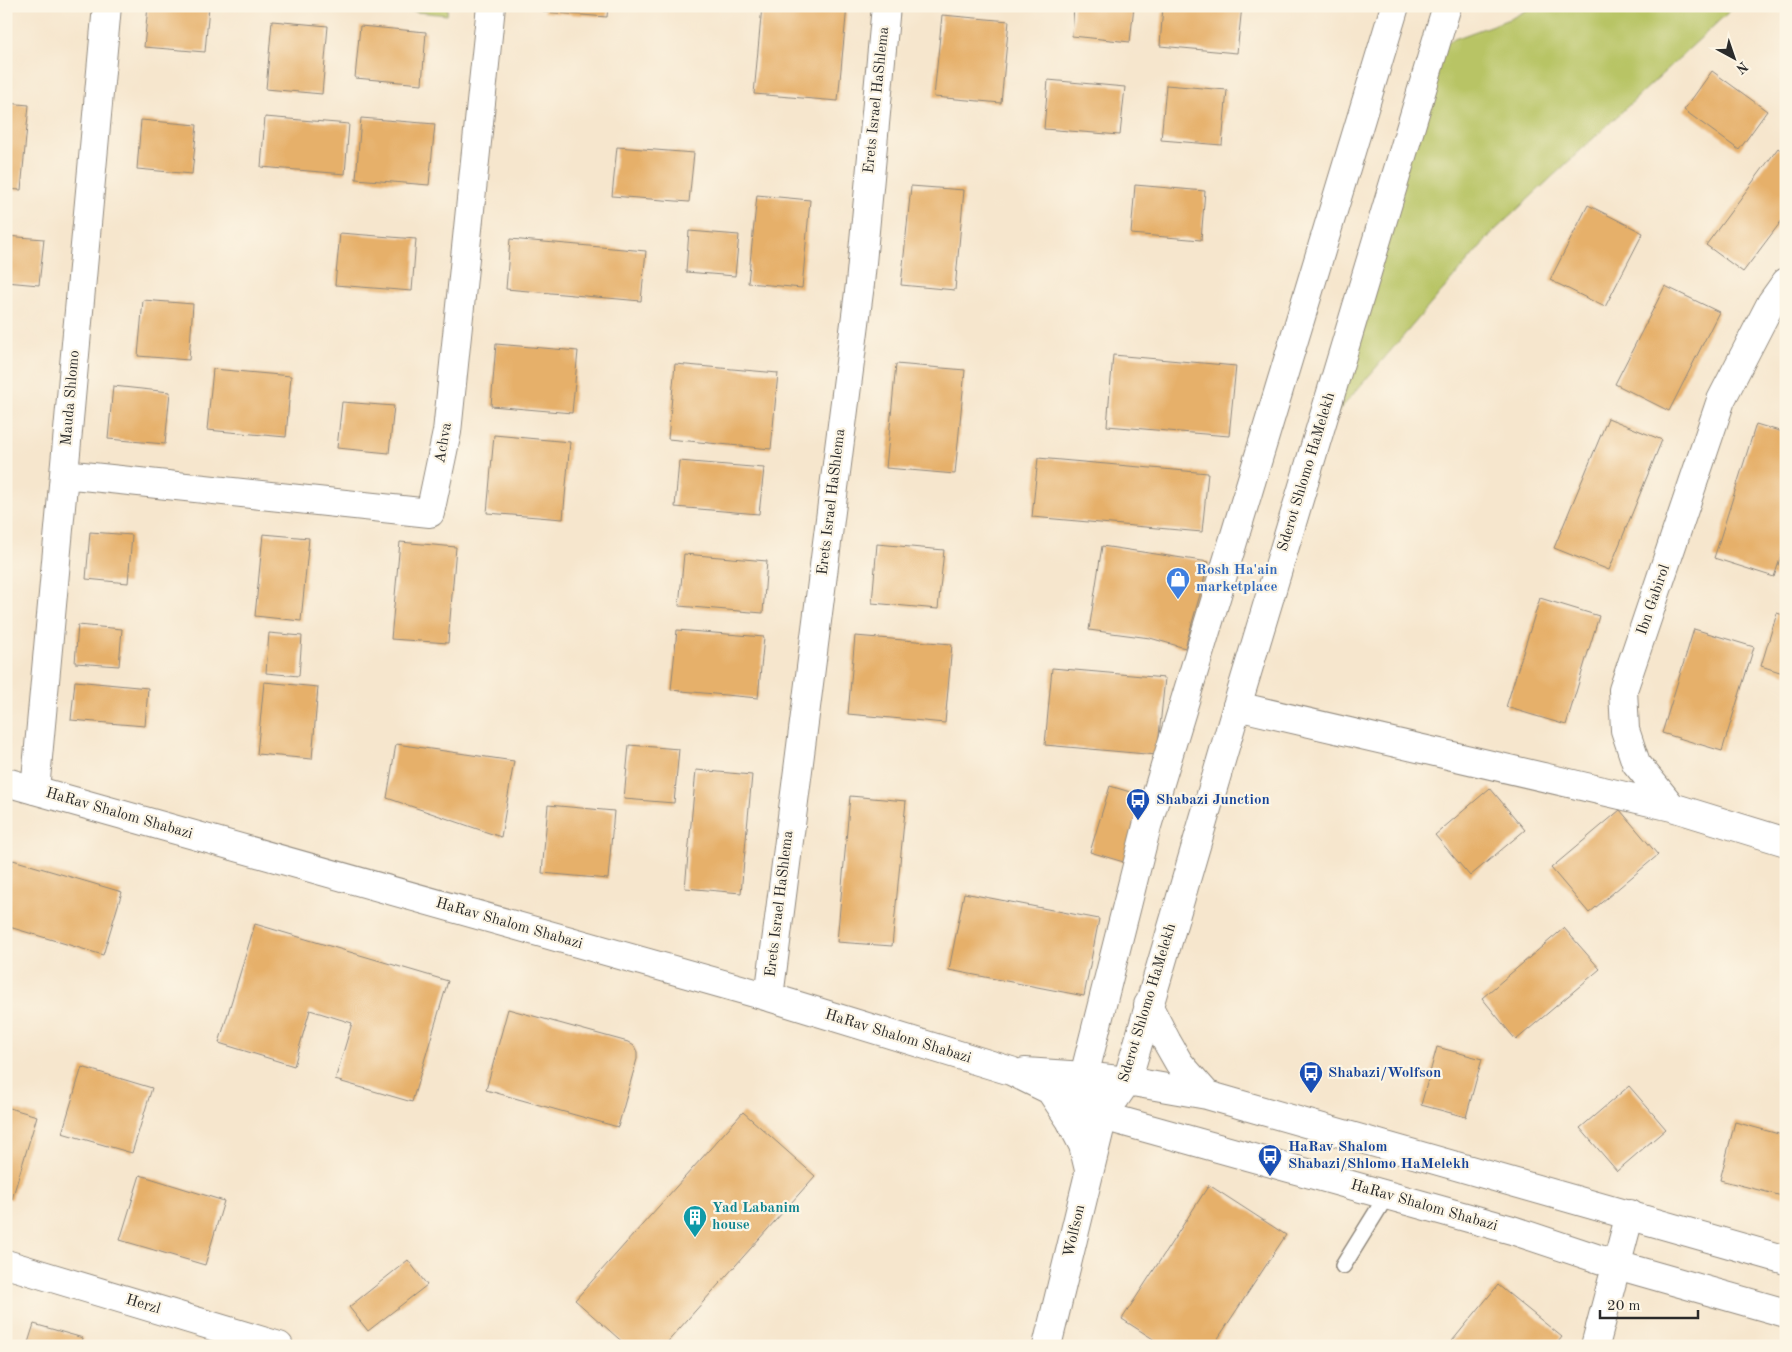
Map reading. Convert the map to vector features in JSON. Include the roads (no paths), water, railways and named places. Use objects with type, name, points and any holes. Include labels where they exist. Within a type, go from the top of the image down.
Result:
[{"type":"street","name":"Mauda Shlomo","points":[[35,790],[106,6]]},
{"type":"street","name":"Achva","points":[[64,474],[430,513],[447,432],[491,6]]},
{"type":"street","name":"Erets Israel HaShlema","points":[[769,997],[860,284],[886,6]]},
{"type":"street","points":[[1102,1116],[1084,1076],[1147,826],[1395,6]]},
{"type":"street","name":"Sderot Shlomo HaMelekh","points":[[1102,1116],[1127,1081],[1237,706],[1447,6]]},
{"type":"street","name":"Ibn Gabirol","points":[[1672,807],[1636,762],[1625,730],[1624,690],[1721,400],[1771,303],[1786,282]]},
{"type":"street","points":[[1237,706],[1672,807],[1786,842]]},
{"type":"street","name":"HaRav Shalom Shabazi","points":[[6,782],[769,997],[1010,1071],[1102,1116],[1512,1230],[1617,1264],[1786,1312]]},
{"type":"street","points":[[1148,1005],[1166,1042],[1179,1063],[1207,1094]]},
{"type":"street","name":"HaRav Shalom Shabazi","points":[[1010,1071],[1127,1081],[1207,1094],[1786,1260]]},
{"type":"street","points":[[1049,1089],[1070,1120],[1083,1145],[1089,1171]]},
{"type":"street","name":"Wolfson","points":[[1047,1346],[1102,1116]]},
{"type":"street","points":[[1595,1346],[1630,1214]]},
{"type":"street","name":"Herzl","points":[[6,1264],[279,1346]]},
{"type":"lane","points":[[1342,1266],[1386,1195]]},
{"type":"place","name":"Rosh Ha'ain marketplace","points":[[1178,600]]},
{"type":"place","name":"Shabazi Junction","points":[[1138,821]]},
{"type":"place","name":"Shabazi/Wolfson","points":[[1311,1094]]},
{"type":"place","name":"HaRav Shalom Shabazi/Shlomo HaMelekh","points":[[1270,1177]]},
{"type":"place","name":"Yad Labanim house","points":[[695,1238]]}]
